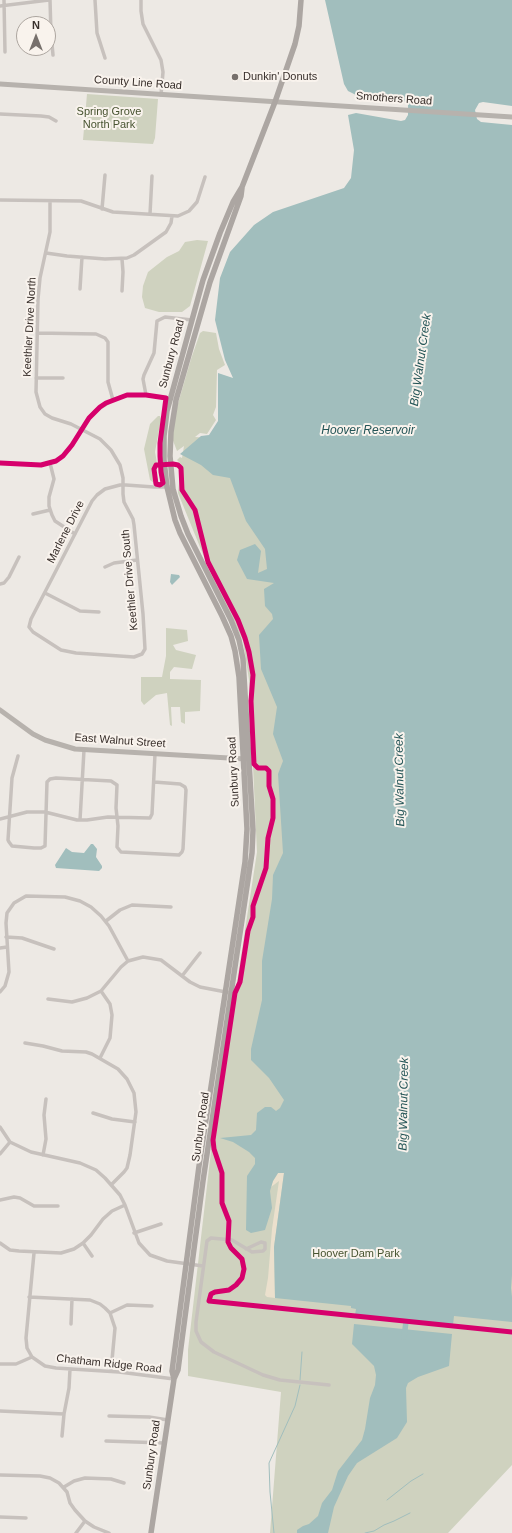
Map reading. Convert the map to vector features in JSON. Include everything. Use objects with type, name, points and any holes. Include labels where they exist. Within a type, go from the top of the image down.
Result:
[{"type":"main road","name":"Sunbury Road","points":[[151,1533],[174,1379],[178,1370],[189,1294],[186,1284],[188,1267],[190,1264],[191,1229],[202,1147],[252,853],[253,818],[248,803],[247,759],[241,721],[237,666],[231,636],[180,533],[170,487],[173,399],[192,320],[206,273],[220,233],[233,202],[242,187],[275,102],[295,44],[299,26],[301,0]]},
{"type":"main road","name":"County Line Road","points":[[0,84],[275,102]]},
{"type":"main road","name":"Smothers Road","points":[[275,102],[512,117]]},
{"type":"main road","name":"Sunbury Road","points":[[173,399],[210,282],[241,196],[242,187]]},
{"type":"main road","name":"Sunbury Road","points":[[170,487],[188,534],[231,620],[239,640],[245,673],[247,759],[247,842],[231,954],[225,1010],[226,1027],[172,1371],[174,1379]]},
{"type":"main road","name":"East Walnut Street","points":[[0,710],[33,734],[65,747],[84,750],[247,759]]},
{"type":"street","points":[[4,0],[2,6],[5,52]]},
{"type":"street","points":[[2,6],[50,0],[50,16]]},
{"type":"street","points":[[95,0],[97,34],[105,58]]},
{"type":"street","points":[[141,0],[141,11],[144,24],[161,60],[163,72],[161,95]]},
{"type":"street","points":[[0,114],[41,116],[49,117],[56,121]]},
{"type":"street","points":[[102,209],[104,175]]},
{"type":"street","points":[[150,214],[152,176]]},
{"type":"street","points":[[0,200],[81,201],[112,212],[172,216],[184,214],[194,207],[200,197],[205,177]]},
{"type":"street","name":"Keethler Drive North","points":[[50,201],[50,232],[40,278],[38,300],[36,392],[40,407],[45,414],[81,429]]},
{"type":"street","points":[[46,253],[122,259],[134,255],[162,235],[169,228],[172,216]]},
{"type":"street","points":[[80,289],[82,257]]},
{"type":"street","points":[[122,259],[122,291]]},
{"type":"street","points":[[146,395],[143,379],[154,353],[157,321],[164,317],[192,320]]},
{"type":"street","points":[[37,333],[96,334],[105,338],[108,342],[108,382],[113,400]]},
{"type":"street","points":[[36,378],[63,378]]},
{"type":"street","points":[[0,463],[32,465],[50,463],[63,456],[95,411],[113,400],[127,395],[146,395],[173,399]]},
{"type":"street","name":"Keethler Drive South","points":[[29,627],[33,632],[62,650],[76,653],[138,656],[142,654],[145,649],[138,560],[133,519],[124,502],[120,465],[111,450],[100,439],[81,429]]},
{"type":"street","points":[[50,463],[54,479],[49,497],[50,510],[55,521],[75,534]]},
{"type":"street","name":"Marlene Drive","points":[[29,627],[31,620],[92,501],[97,495],[108,488],[123,485],[170,487]]},
{"type":"street","points":[[33,514],[50,510]]},
{"type":"street","points":[[0,584],[4,583],[9,577],[19,557]]},
{"type":"street","points":[[105,568],[114,563],[138,560]]},
{"type":"street","points":[[45,593],[80,611],[99,612]]},
{"type":"street","points":[[80,820],[84,750]]},
{"type":"street","points":[[0,819],[27,812],[45,812],[80,820],[117,817],[150,818],[152,814],[155,754]]},
{"type":"street","points":[[18,756],[12,778],[8,840],[10,845],[14,847],[43,847],[45,843],[47,786],[50,779],[56,778],[114,782],[117,788],[116,808],[118,851],[124,853],[177,856],[181,854],[183,849],[185,786],[180,784],[154,782]]},
{"type":"street","points":[[0,992],[5,986],[8,972],[6,937],[8,913],[10,907],[16,899],[30,896],[61,896],[80,901],[91,907],[106,921],[128,961]]},
{"type":"street","points":[[106,921],[120,910],[132,905],[171,907]]},
{"type":"street","points":[[6,937],[22,938],[54,949]]},
{"type":"street","points":[[0,948],[7,948]]},
{"type":"street","points":[[182,976],[200,953]]},
{"type":"street","points":[[48,999],[63,1001],[82,1000],[101,991],[128,961],[143,957],[156,958],[167,963],[182,976],[200,987],[228,992]]},
{"type":"street","points":[[100,1058],[110,1038],[112,1015],[110,1004],[101,991]]},
{"type":"street","points":[[25,1043],[62,1051],[86,1052],[100,1058],[123,1074],[131,1085],[136,1102],[135,1122],[127,1168],[111,1184]]},
{"type":"street","points":[[43,1155],[46,1139],[44,1115],[46,1099]]},
{"type":"street","points":[[93,1113],[135,1122]]},
{"type":"street","points":[[0,1127],[10,1142],[30,1152],[80,1163],[96,1170],[111,1184],[125,1205],[134,1233],[139,1243],[150,1255],[166,1262],[203,1266]]},
{"type":"street","points":[[0,1154],[10,1142]]},
{"type":"street","points":[[0,1200],[14,1197],[20,1198],[34,1206],[58,1206]]},
{"type":"street","points":[[0,1243],[10,1250],[34,1253],[61,1253],[74,1249],[83,1243],[91,1235],[103,1218],[112,1211],[125,1205]]},
{"type":"street","points":[[134,1233],[161,1224]]},
{"type":"street","points":[[246,1249],[261,1242],[266,1245],[264,1250],[252,1252],[246,1249],[232,1240],[208,1239],[206,1244],[196,1324],[197,1334],[204,1346],[272,1378],[329,1385]]},
{"type":"street","points":[[83,1243],[92,1256]]},
{"type":"street","points":[[0,1364],[16,1364],[32,1357],[27,1348],[26,1338],[34,1253]]},
{"type":"street","points":[[29,1297],[90,1300],[100,1304],[110,1313],[116,1334],[111,1371]]},
{"type":"street","points":[[71,1324],[72,1299]]},
{"type":"street","points":[[110,1313],[127,1305],[152,1306]]},
{"type":"street","name":"Chatham Ridge Road","points":[[32,1357],[45,1366],[111,1371],[174,1379]]},
{"type":"street","points":[[62,1436],[69,1388],[70,1369]]},
{"type":"street","points":[[0,1411],[64,1414]]},
{"type":"street","points":[[109,1416],[149,1417],[168,1420]]},
{"type":"street","points":[[106,1440],[164,1443]]},
{"type":"street","points":[[0,1475],[50,1478],[64,1487],[74,1510],[85,1521],[94,1527],[109,1533]]},
{"type":"street","points":[[64,1487],[74,1481],[85,1478],[111,1479],[124,1483]]},
{"type":"street","points":[[0,1517],[26,1518]]},
{"type":"street","points":[[76,1533],[85,1521]]},
{"type":"green space","name":"Spring Grove North Park","points":[[87,94],[158,99],[155,138],[153,144],[83,140]]},
{"type":"green space","points":[[197,240],[208,241],[190,306],[182,312],[159,312],[145,308],[142,297],[143,286],[148,272],[167,257],[179,251],[185,242]]},
{"type":"green space","name":"Hoover Reservoir","points":[[203,331],[216,333],[219,349],[225,365],[217,370],[216,407],[213,415],[216,420],[207,434],[200,433],[195,437],[512,453],[512,1465],[448,1533],[270,1533],[281,1392],[188,1376],[188,1350],[211,1151],[257,852],[249,680],[243,641],[211,574],[178,493],[181,464],[177,460],[180,457],[182,458],[184,446],[177,451],[172,438],[177,407],[191,359],[200,333]]},
{"type":"green space","points":[[158,416],[160,416],[161,419],[155,452],[157,463],[153,468],[154,483],[150,480],[144,449],[150,424]]},
{"type":"green space","points":[[166,628],[187,630],[188,641],[173,645],[176,650],[196,655],[192,669],[174,667],[170,672],[170,679],[201,680],[200,711],[185,712],[185,724],[181,722],[180,707],[171,707],[172,726],[170,725],[167,693],[156,695],[144,705],[141,701],[141,677],[162,677],[166,656]]},
{"type":"sand","points":[[278,1173],[284,1173],[274,1247],[275,1298],[267,1297],[265,1295],[279,1181],[271,1187]]},
{"type":"water","name":"Hoover Reservoir","points":[[325,0],[512,0],[512,106],[483,102],[479,103],[475,110],[477,119],[481,122],[512,125],[512,1322],[454,1316],[453,1325],[355,1315],[356,1309],[351,1308],[351,1306],[275,1298],[274,1247],[284,1173],[278,1173],[273,1181],[270,1191],[272,1208],[265,1230],[251,1233],[246,1230],[247,1176],[255,1164],[255,1158],[249,1152],[233,1142],[220,1138],[251,1135],[256,1130],[257,1113],[265,1107],[271,1107],[276,1111],[280,1108],[284,1100],[269,1078],[251,1060],[251,1049],[262,1000],[262,961],[272,899],[273,875],[283,853],[278,774],[283,761],[273,734],[277,707],[261,669],[259,635],[273,619],[272,614],[265,606],[264,589],[274,583],[247,579],[237,560],[240,550],[255,544],[261,551],[258,573],[267,569],[265,549],[246,521],[230,478],[213,475],[201,465],[180,454],[201,436],[209,435],[218,421],[218,373],[233,378],[225,360],[215,320],[220,278],[230,252],[254,225],[273,212],[344,188],[351,178],[354,150],[348,115],[356,113],[401,121],[405,120],[408,115],[408,105],[403,100],[375,98],[364,99],[348,91],[344,84]]},
{"type":"water","points":[[171,574],[179,575],[180,577],[172,585],[170,582]]},
{"type":"water","points":[[91,844],[93,844],[97,849],[96,857],[102,866],[99,871],[56,868],[55,865],[66,848],[72,852],[84,853]]},
{"type":"water","points":[[354,1324],[452,1334],[449,1366],[418,1377],[408,1383],[406,1388],[407,1422],[397,1438],[357,1463],[348,1476],[334,1507],[328,1533],[297,1533],[297,1530],[309,1524],[318,1516],[322,1503],[332,1490],[338,1471],[362,1440],[365,1429],[370,1398],[375,1385],[376,1375],[374,1366],[352,1344]]},
{"type":"waterway","name":"Big Walnut Creek","points":[[404,1337],[407,1314]]},
{"type":"waterway","points":[[300,1380],[302,1352]]},
{"type":"waterway","points":[[274,1533],[269,1463],[295,1406],[300,1385]]},
{"type":"waterway","points":[[387,1500],[411,1481],[423,1474]]},
{"type":"waterway","points":[[365,1533],[374,1531],[410,1513]]},
{"type":"cycle path","points":[[0,463],[41,465],[56,461],[63,456],[72,445],[89,418],[106,403],[127,395],[146,395],[166,398],[160,443],[160,456],[161,472],[163,483],[160,485],[156,484],[154,469],[156,465],[159,465],[173,464],[178,465],[181,468],[182,490],[195,510],[208,562],[238,620],[249,652],[253,675],[251,701],[254,764],[258,768],[266,768],[269,771],[269,786],[273,799],[273,818],[268,838],[266,868],[253,906],[253,917],[248,931],[240,982],[235,993],[213,1140],[214,1149],[222,1173],[222,1203],[229,1221],[228,1242],[231,1248],[242,1259],[244,1269],[242,1278],[236,1285],[229,1290],[211,1294],[209,1301],[512,1332]]},
{"type":"place","name":"Dunkin' Donuts","points":[[235,77]]},
{"type":"park label","name":"Hoover Dam Park","points":[[356,1254]]}]
